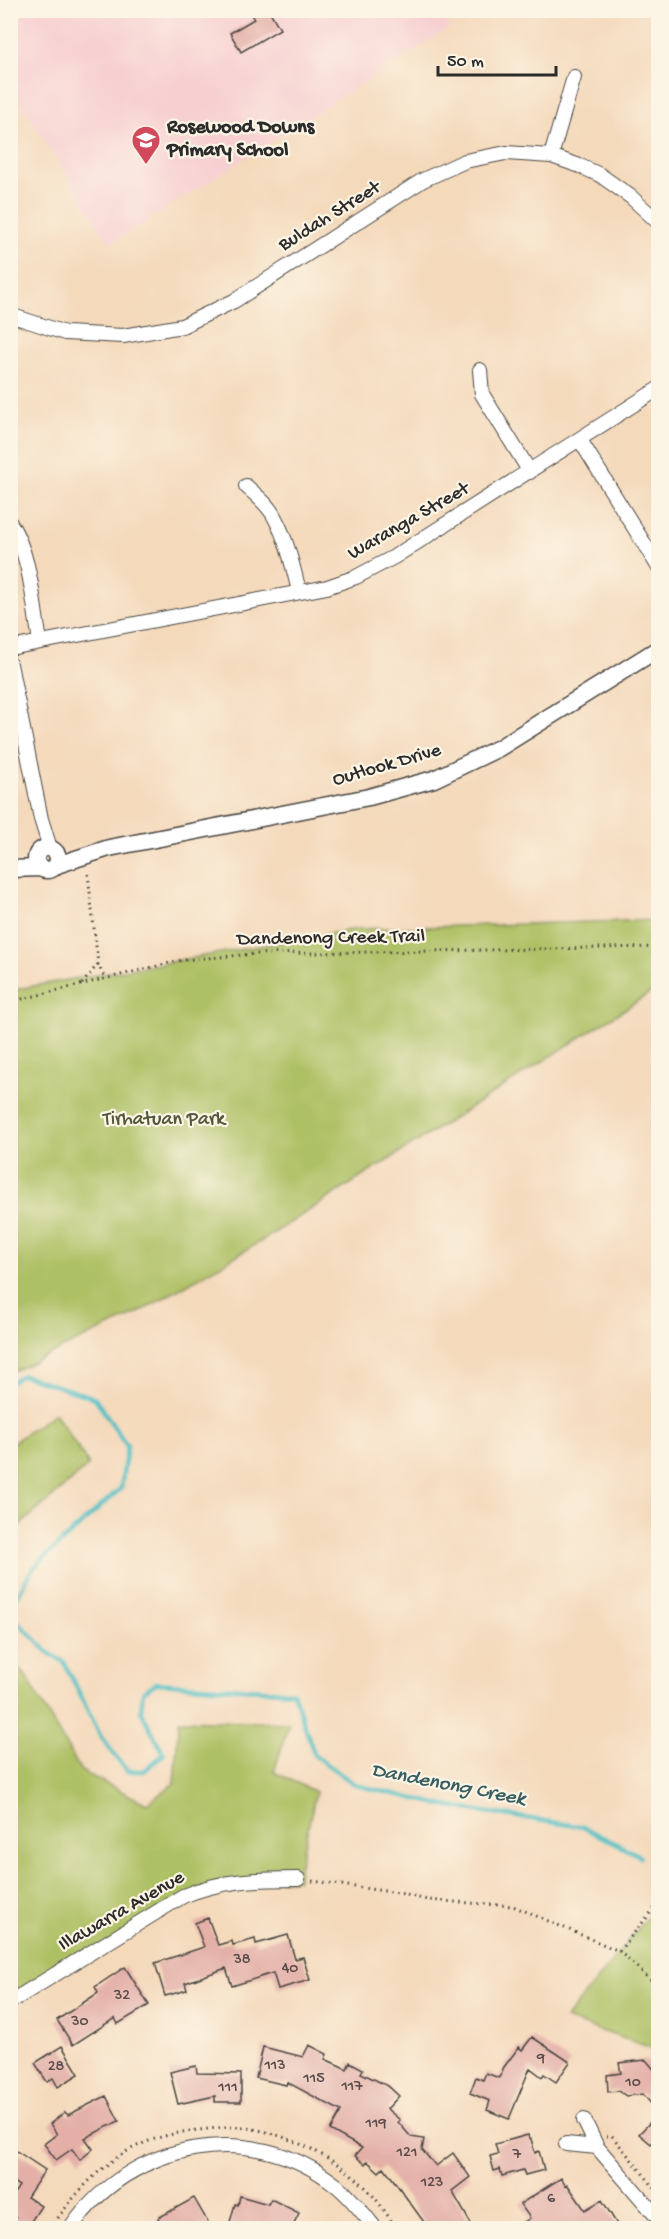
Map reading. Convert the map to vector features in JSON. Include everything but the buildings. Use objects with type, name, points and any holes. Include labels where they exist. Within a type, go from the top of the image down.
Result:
[{"type":"street","points":[[551,156],[574,77]]},
{"type":"street","name":"Buldah Street","points":[[10,315],[65,333],[123,336],[182,326],[234,300],[423,180],[465,161],[506,153],[551,156],[600,175],[631,197],[658,222]]},
{"type":"street","points":[[480,370],[482,394],[530,472]]},
{"type":"street","name":"Waranga Street","points":[[10,648],[327,586],[356,577],[530,472],[658,389]]},
{"type":"street","points":[[580,440],[658,566]]},
{"type":"street","points":[[246,486],[263,501],[275,517],[299,591]]},
{"type":"street","points":[[10,523],[26,559],[40,641]]},
{"type":"street","name":"Outlook Drive","points":[[10,867],[47,855],[109,848],[369,797],[434,779],[499,748],[655,649]]},
{"type":"street","points":[[10,664],[47,855]]},
{"type":"street","name":"Illawarra Avenue","points":[[10,2002],[198,1889],[230,1882],[298,1879]]},
{"type":"street","points":[[584,2120],[658,2218]]},
{"type":"street","points":[[566,2144],[600,2142]]},
{"type":"street","points":[[71,2229],[96,2199],[118,2181],[157,2157],[187,2149],[220,2146],[252,2148],[271,2153],[314,2171],[346,2193],[375,2229]]},
{"type":"path","points":[[88,874],[98,964],[105,979]]},
{"type":"path","name":"Dandenong Creek Trail","points":[[10,1002],[182,960],[254,954],[658,947]]},
{"type":"path","points":[[82,985],[98,964]]},
{"type":"path","points":[[298,1879],[399,1893],[427,1900],[513,1906],[620,1951],[658,1987]]},
{"type":"path","points":[[620,1951],[658,1904]]},
{"type":"path","points":[[600,2142],[606,2135],[612,2136],[658,2192]]},
{"type":"shaded area","name":"Rosewood Downs Primary School","points":[[437,10],[449,28],[110,244],[11,88],[11,11]]},
{"type":"green space","name":"Tirhatuan Park","points":[[658,920],[658,988],[258,1243],[138,1313],[14,1371],[10,1362],[11,990],[356,929]]},
{"type":"green space","points":[[55,1413],[89,1465],[11,1533],[11,1444]]},
{"type":"green space","points":[[11,1659],[26,1676],[81,1771],[147,1804],[174,1783],[179,1720],[289,1723],[274,1772],[316,1792],[298,1879],[213,1885],[11,2002]]},
{"type":"green space","points":[[658,1904],[658,2050],[565,2019],[656,1907]]},
{"type":"waterway","name":"Dandenong Creek","points":[[10,1383],[22,1375],[95,1398],[127,1446],[121,1488],[33,1568],[10,1609]]},
{"type":"waterway","name":"Dandenong Creek","points":[[10,1614],[49,1653],[64,1662],[101,1737],[127,1771],[144,1771],[164,1754],[141,1711],[143,1692],[156,1683],[293,1692],[315,1756],[356,1785],[446,1806],[583,1827],[640,1856]]},
{"type":"place","name":"Rosewood Downs Primary School","points":[[146,166]]}]
